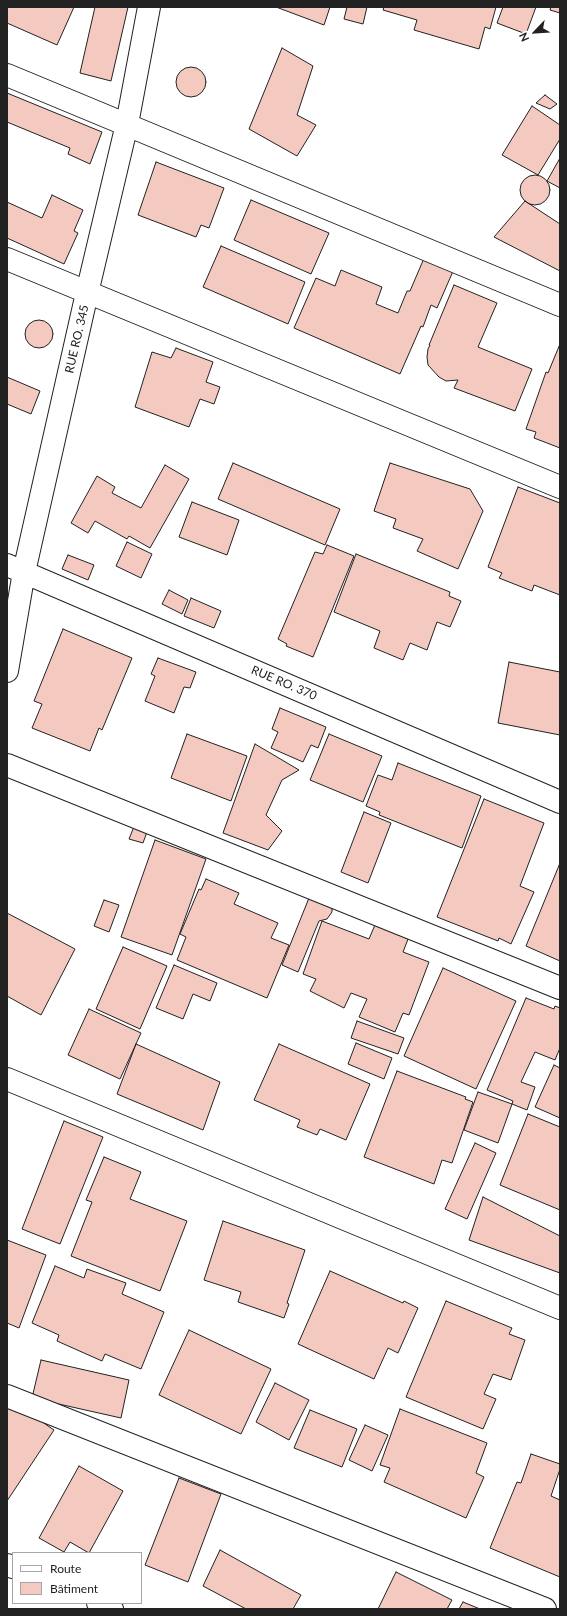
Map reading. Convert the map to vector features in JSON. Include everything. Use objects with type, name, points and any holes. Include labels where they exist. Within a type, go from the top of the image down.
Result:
[{"type":"street","name":"RUE RO. 345","points":[[7,671],[16,569],[87,293],[127,124],[149,7]]},
{"type":"street","points":[[7,75],[560,305]]},
{"type":"street","points":[[7,258],[87,293],[560,488]]},
{"type":"street","name":"RUE RO. 370","points":[[16,569],[560,802]]},
{"type":"street","points":[[7,765],[560,988]]},
{"type":"street","points":[[7,1079],[560,1308]]},
{"type":"street","points":[[7,1396],[545,1609]]},
{"type":"street","points":[[100,1604],[112,1609]]},
{"type":"building","points":[[7,7],[74,7],[57,45],[7,23]]},
{"type":"building","points":[[95,7],[128,7],[111,81],[80,73]]},
{"type":"building","points":[[276,7],[330,7],[324,25]]},
{"type":"building","points":[[347,7],[367,7],[363,24],[344,19]]},
{"type":"building","points":[[384,7],[496,7],[490,29],[485,27],[479,49],[414,30],[417,20],[383,10]]},
{"type":"building","points":[[503,7],[536,7],[526,34],[497,23]]},
{"type":"building","points":[[551,7],[560,7],[560,13],[550,10]]},
{"type":"building","points":[[282,48],[313,66],[297,115],[316,125],[297,156],[249,129]]},
{"type":"building","points":[[191,67],[202,71],[206,82],[202,93],[191,97],[180,93],[176,82],[180,71]]},
{"type":"building","points":[[7,93],[102,132],[90,164],[68,154],[70,148],[7,122]]},
{"type":"building","points":[[545,95],[557,104],[550,109],[536,103]]},
{"type":"building","points":[[532,106],[560,125],[560,139],[538,175],[502,155]]},
{"type":"building","points":[[560,158],[560,188],[547,181]]},
{"type":"building","points":[[156,162],[224,188],[209,228],[201,225],[196,237],[138,215]]},
{"type":"building","points":[[535,175],[546,179],[550,190],[546,201],[535,205],[524,201],[520,190],[524,179]]},
{"type":"building","points":[[52,195],[83,210],[74,231],[78,233],[64,264],[7,238],[7,202],[42,218]]},
{"type":"building","points":[[251,200],[329,233],[311,274],[234,240]]},
{"type":"building","points":[[525,201],[560,224],[560,271],[494,237]]},
{"type":"building","points":[[221,246],[305,282],[288,324],[203,287]]},
{"type":"building","points":[[425,256],[454,269],[437,308],[431,305],[423,327],[421,326],[400,374],[294,328],[316,278],[335,286],[341,270],[382,287],[376,304],[398,313],[407,291],[410,291]]},
{"type":"building","points":[[454,285],[497,303],[478,347],[532,369],[515,411],[454,388],[458,380],[446,381],[439,377],[428,365],[427,357],[429,345]]},
{"type":"building","points":[[39,320],[49,324],[53,334],[49,344],[39,348],[29,344],[25,334],[29,324]]},
{"type":"building","points":[[560,344],[560,448],[534,438],[536,432],[526,429],[546,372],[548,373]]},
{"type":"building","points":[[176,348],[213,362],[206,382],[220,387],[214,404],[200,399],[189,427],[135,407],[152,352],[171,358]]},
{"type":"building","points":[[7,377],[40,391],[31,414],[7,404]]},
{"type":"building","points":[[233,463],[340,509],[325,545],[218,499]]},
{"type":"building","points":[[390,463],[470,489],[483,511],[458,569],[417,551],[423,539],[393,528],[396,519],[374,511]]},
{"type":"building","points":[[165,465],[189,479],[150,548],[129,536],[127,539],[95,521],[88,533],[71,523],[97,476],[115,487],[112,493],[141,508]]},
{"type":"building","points":[[518,487],[560,503],[560,595],[534,585],[532,591],[499,578],[502,573],[488,567]]},
{"type":"building","points":[[192,502],[239,520],[227,555],[179,537]]},
{"type":"building","points":[[127,542],[152,554],[141,578],[116,566]]},
{"type":"building","points":[[327,545],[354,556],[313,657],[286,646],[287,644],[278,639],[315,552],[323,554]]},
{"type":"building","points":[[356,554],[450,592],[449,596],[461,601],[450,627],[437,622],[427,650],[410,643],[403,660],[374,648],[380,631],[334,612]]},
{"type":"building","points":[[68,555],[94,565],[88,580],[62,569]]},
{"type":"building","points":[[169,590],[188,600],[182,614],[162,604]]},
{"type":"building","points":[[191,598],[221,611],[214,628],[184,616]]},
{"type":"building","points":[[63,629],[132,658],[102,730],[99,728],[90,751],[32,728],[42,704],[34,701]]},
{"type":"building","points":[[158,658],[196,672],[190,688],[184,687],[174,713],[145,701],[155,676],[151,674]]},
{"type":"building","points":[[509,662],[560,672],[560,735],[498,723]]},
{"type":"building","points":[[280,708],[326,727],[318,748],[311,745],[303,762],[271,748],[278,732],[272,729]]},
{"type":"building","points":[[187,734],[247,756],[231,801],[171,778]]},
{"type":"building","points":[[329,734],[382,756],[363,802],[310,780]]},
{"type":"building","points":[[255,744],[299,770],[282,780],[266,815],[282,831],[268,850],[223,833]]},
{"type":"building","points":[[398,763],[481,796],[462,848],[379,815],[380,812],[366,806],[378,775],[392,780]]},
{"type":"building","points":[[484,799],[544,823],[520,886],[534,892],[511,944],[499,938],[498,941],[437,917]]},
{"type":"building","points":[[364,812],[391,823],[368,883],[341,872]]},
{"type":"building","points":[[135,824],[148,829],[143,843],[129,839]]},
{"type":"building","points":[[155,840],[206,859],[172,955],[121,937]]},
{"type":"building","points":[[560,863],[560,961],[526,946]]},
{"type":"building","points":[[206,879],[239,893],[234,904],[278,923],[271,938],[289,945],[267,998],[177,960],[186,937],[180,934],[199,889],[201,890]]},
{"type":"building","points":[[311,893],[332,908],[332,912],[327,919],[319,921],[298,972],[282,965]]},
{"type":"building","points":[[104,900],[119,905],[109,932],[94,926]]},
{"type":"building","points":[[7,913],[75,949],[41,1015],[7,996]]},
{"type":"building","points":[[377,920],[410,934],[403,952],[429,962],[409,1015],[403,1013],[395,1032],[359,1017],[367,999],[351,993],[344,1008],[310,991],[316,979],[303,974],[322,921],[369,939]]},
{"type":"building","points":[[123,947],[167,966],[140,1029],[96,1009]]},
{"type":"building","points":[[174,965],[217,983],[210,1001],[193,994],[183,1019],[156,1008]]},
{"type":"building","points":[[443,968],[516,1001],[476,1089],[404,1056]]},
{"type":"building","points":[[526,998],[554,1009],[555,1006],[560,1008],[560,1048],[555,1060],[535,1052],[521,1082],[535,1087],[527,1110],[512,1104],[513,1101],[487,1090]]},
{"type":"building","points":[[89,1009],[141,1033],[120,1079],[68,1055]]},
{"type":"building","points":[[357,1021],[404,1038],[398,1054],[351,1038]]},
{"type":"building","points":[[356,1043],[392,1058],[384,1079],[348,1064]]},
{"type":"building","points":[[136,1044],[220,1082],[203,1130],[117,1094]]},
{"type":"building","points":[[279,1044],[370,1084],[346,1140],[320,1129],[317,1135],[297,1127],[300,1120],[254,1100]]},
{"type":"building","points":[[554,1065],[560,1068],[560,1118],[535,1107]]},
{"type":"building","points":[[397,1071],[466,1097],[465,1099],[473,1102],[452,1163],[442,1160],[434,1184],[364,1157]]},
{"type":"building","points":[[478,1092],[512,1104],[498,1143],[464,1130]]},
{"type":"building","points":[[528,1114],[560,1127],[560,1210],[500,1185]]},
{"type":"building","points":[[64,1121],[103,1137],[60,1244],[22,1229]]},
{"type":"building","points":[[475,1143],[496,1153],[467,1219],[445,1209]]},
{"type":"building","points":[[104,1157],[141,1172],[130,1199],[187,1221],[160,1291],[71,1256],[92,1202],[86,1200]]},
{"type":"building","points":[[483,1197],[560,1236],[560,1273],[469,1240]]},
{"type":"building","points":[[223,1221],[305,1250],[287,1303],[289,1304],[284,1318],[238,1302],[241,1292],[204,1280]]},
{"type":"building","points":[[7,1240],[46,1255],[19,1328],[7,1323]]},
{"type":"building","points":[[55,1266],[84,1278],[87,1269],[126,1283],[122,1294],[164,1312],[141,1369],[105,1354],[102,1361],[57,1341],[59,1335],[32,1323]]},
{"type":"building","points":[[330,1271],[403,1303],[404,1301],[418,1308],[398,1353],[388,1348],[374,1379],[298,1344]]},
{"type":"building","points":[[446,1301],[512,1328],[509,1334],[525,1340],[511,1380],[493,1374],[484,1394],[496,1399],[483,1429],[406,1397]]},
{"type":"building","points":[[189,1330],[271,1369],[241,1434],[159,1395]]},
{"type":"building","points":[[41,1360],[129,1380],[121,1418],[32,1398]]},
{"type":"building","points":[[275,1383],[309,1400],[289,1440],[256,1422]]},
{"type":"building","points":[[10,1400],[54,1430],[7,1501],[7,1404]]},
{"type":"building","points":[[400,1409],[487,1443],[476,1473],[484,1477],[466,1518],[384,1482],[390,1468],[380,1465]]},
{"type":"building","points":[[310,1410],[357,1429],[342,1467],[294,1448]]},
{"type":"building","points":[[365,1425],[388,1435],[372,1471],[349,1460]]},
{"type":"building","points":[[531,1454],[560,1464],[560,1469],[551,1496],[560,1500],[560,1577],[490,1548],[517,1482],[521,1483]]},
{"type":"building","points":[[79,1466],[123,1491],[90,1552],[70,1542],[64,1552],[39,1538]]},
{"type":"building","points":[[179,1478],[221,1494],[188,1582],[145,1565]]},
{"type":"building","points":[[220,1550],[301,1595],[293,1609],[246,1609],[203,1586]]},
{"type":"building","points":[[396,1572],[452,1600],[447,1609],[378,1609]]},
{"type":"building","points":[[463,1602],[480,1609],[459,1609]]}]
